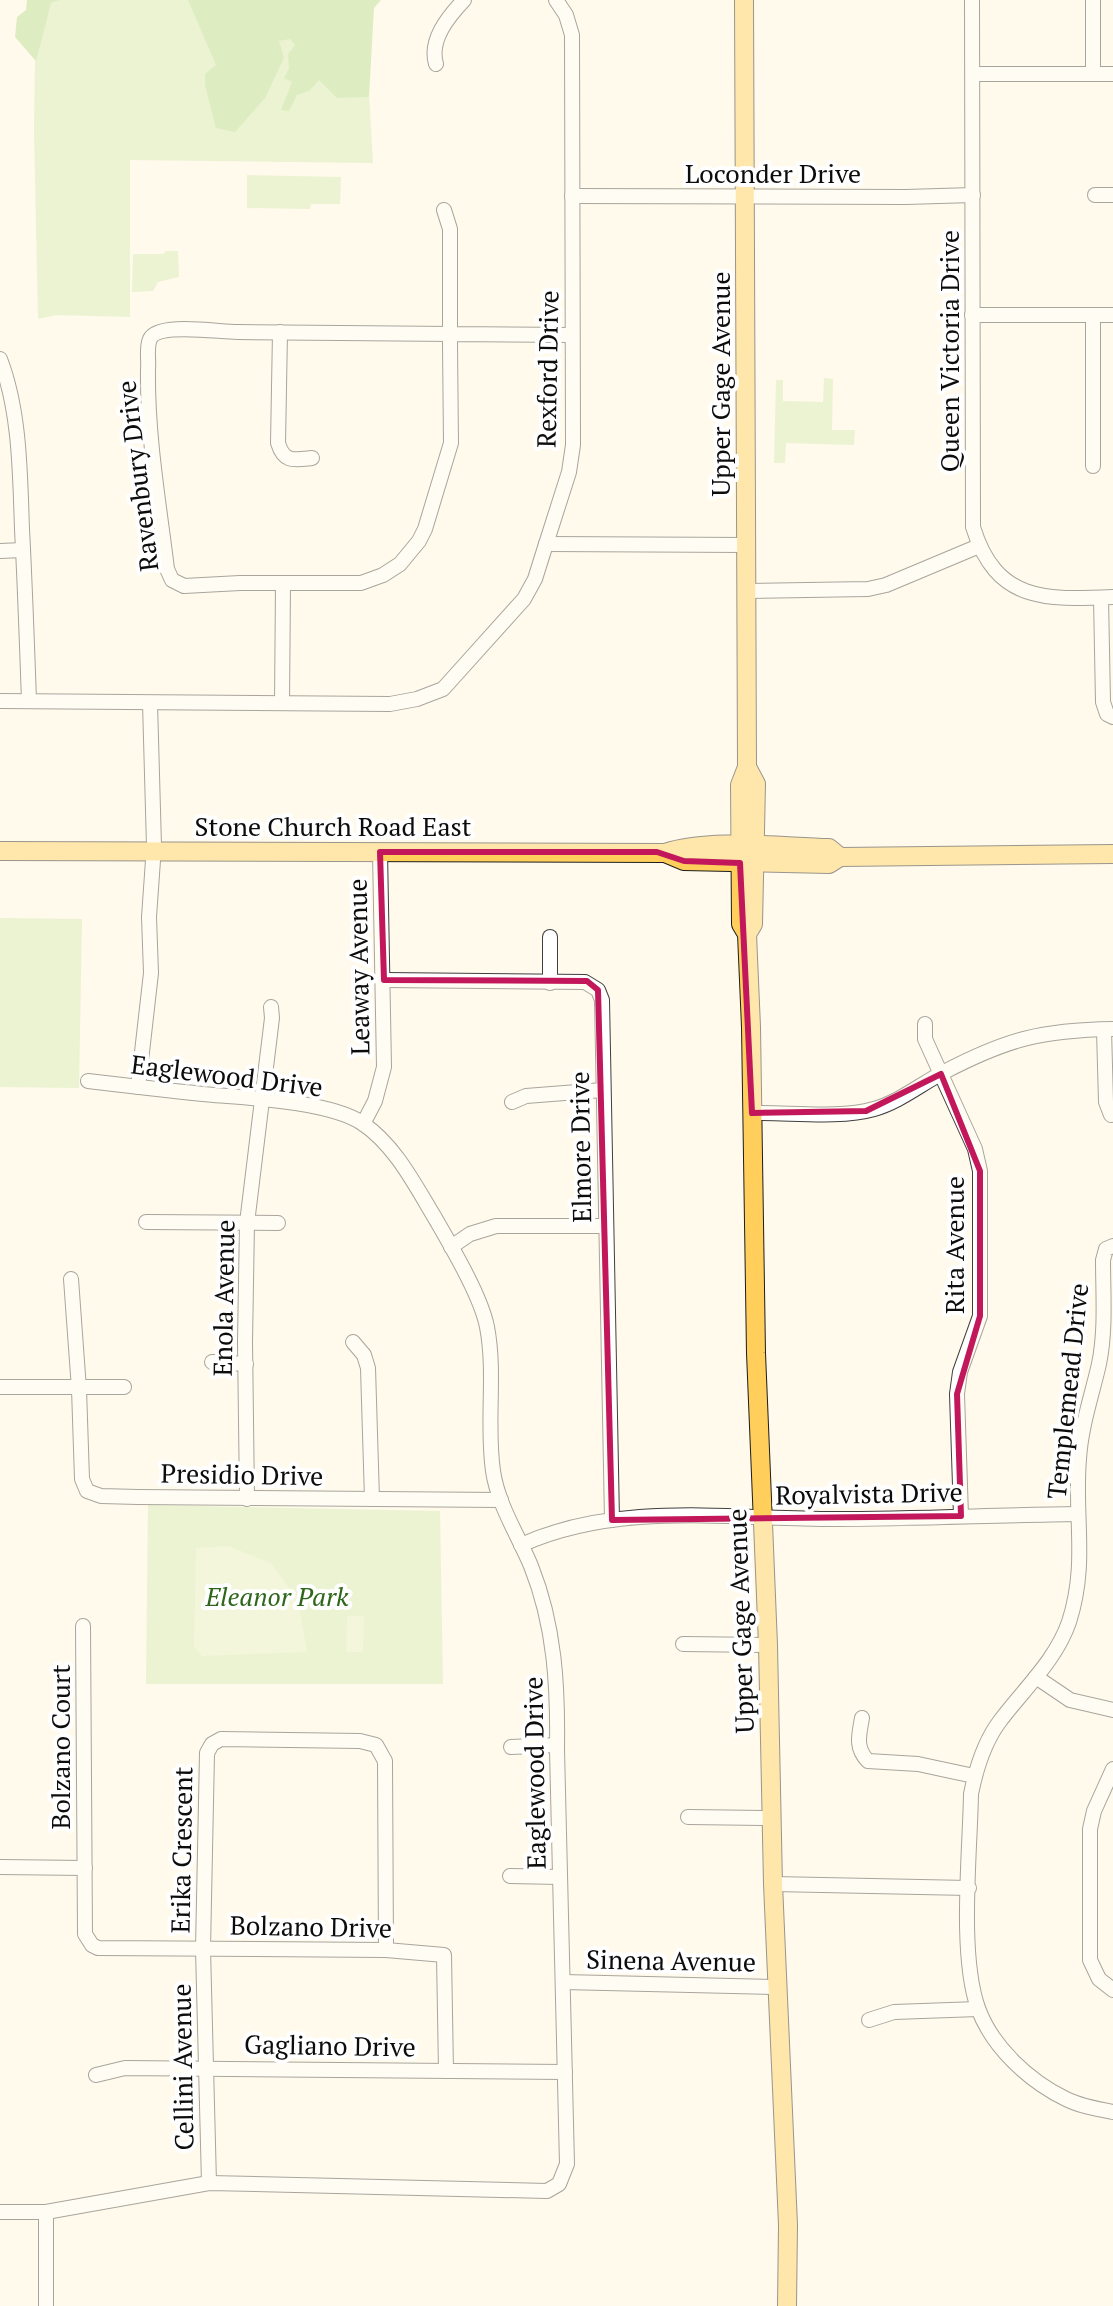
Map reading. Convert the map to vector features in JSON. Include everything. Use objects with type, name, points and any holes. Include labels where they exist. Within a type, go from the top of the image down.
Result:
[{"type":"main road","name":"Upper Gage Avenue","points":[[744,0],[747,767],[740,785],[753,924],[747,934],[756,1353],[768,1645],[773,1884],[788,2225],[787,2306]]},
{"type":"main road","name":"Stone Church Road East","points":[[0,851],[665,853],[685,846],[829,864],[840,857],[1113,854]]},
{"type":"street","points":[[436,64],[433,50],[437,36],[464,0]]},
{"type":"street","name":"Rexford Drive","points":[[0,701],[390,704],[417,699],[443,689],[524,599],[535,579],[569,472],[573,445],[572,35],[566,15],[556,0]]},
{"type":"street","name":"Queen Victoria Drive","points":[[972,0],[973,515],[979,546],[997,574],[1023,591],[1046,596],[1107,597]]},
{"type":"street","points":[[1093,0],[1093,74]]},
{"type":"street","points":[[973,74],[1113,74]]},
{"type":"street","name":"Loconder Drive","points":[[572,196],[973,195]]},
{"type":"street","points":[[1095,195],[1113,195]]},
{"type":"street","points":[[444,210],[450,229],[450,334]]},
{"type":"street","points":[[972,315],[1113,315]]},
{"type":"street","points":[[1093,315],[1093,466]]},
{"type":"street","name":"Ravenbury Drive","points":[[450,334],[451,443],[419,541],[400,564],[383,575],[361,583],[184,586],[172,580],[167,569],[148,400],[148,346],[156,331],[167,328],[572,335]]},
{"type":"street","points":[[280,332],[278,443],[282,455],[288,459],[312,458]]},
{"type":"street","points":[[0,359],[7,376],[16,431],[29,701]]},
{"type":"street","points":[[0,431],[16,431]]},
{"type":"street","points":[[546,544],[747,545]]},
{"type":"street","points":[[747,591],[868,589],[886,585],[979,546]]},
{"type":"street","points":[[0,551],[23,550]]},
{"type":"street","points":[[282,703],[283,584]]},
{"type":"street","points":[[1107,597],[1103,702],[1107,714],[1113,717]]},
{"type":"street","points":[[138,1087],[151,973],[149,917],[154,851],[150,703]]},
{"type":"street","name":"Leaway Avenue","points":[[363,1124],[375,1101],[384,1067],[380,852]]},
{"type":"street","points":[[550,937],[550,983]]},
{"type":"street","name":"Elmore Drive","points":[[384,980],[585,982],[598,990],[602,1000],[612,1520]]},
{"type":"street","name":"Enola Avenue","points":[[247,1499],[247,1223],[271,1007]]},
{"type":"street","name":"Rita Avenue","points":[[925,1024],[925,1039],[975,1149],[980,1179],[980,1316],[960,1372],[957,1394],[961,1516]]},
{"type":"street","points":[[752,1113],[866,1111],[894,1101],[989,1050],[1031,1035],[1064,1030],[1109,1029],[1106,1102],[1111,1115]]},
{"type":"street","name":"Eaglewood Drive","points":[[0,2212],[46,2212],[209,2183],[547,2191],[559,2184],[567,2164],[555,1659],[548,1619],[532,1568],[501,1500],[493,1474],[488,1331],[484,1315],[451,1247],[401,1162],[363,1124],[314,1106],[88,1081]]},
{"type":"street","points":[[512,1102],[526,1096],[603,1090]]},
{"type":"street","points":[[146,1222],[278,1223]]},
{"type":"street","points":[[451,1247],[470,1234],[496,1226],[606,1226]]},
{"type":"street","name":"Templemead Drive","points":[[1113,1246],[1106,1249],[1103,1260],[1099,1361],[1079,1459],[1079,1582],[1060,1644],[998,1724],[974,1776],[969,1888],[969,1957],[978,2009],[993,2037],[1024,2072],[1066,2100],[1113,2112]]},
{"type":"street","points":[[71,1279],[79,1389]]},
{"type":"street","points":[[353,1342],[364,1355],[368,1368],[372,1499]]},
{"type":"street","points":[[212,1362],[246,1364]]},
{"type":"street","points":[[0,1387],[124,1387]]},
{"type":"street","name":"Presidio Drive","points":[[79,1389],[82,1479],[87,1491],[101,1496],[501,1500]]},
{"type":"street","name":"Royalvista Drive","points":[[521,1545],[566,1528],[612,1520],[710,1516],[1078,1514]]},
{"type":"street","name":"Bolzano Court","points":[[83,1626],[85,1868]]},
{"type":"street","points":[[683,1644],[768,1645]]},
{"type":"street","points":[[1036,1677],[1070,1700],[1113,1710]]},
{"type":"street","points":[[862,1718],[858,1743],[861,1754],[868,1761],[918,1764],[974,1776]]},
{"type":"street","name":"Erika Crescent","points":[[203,1949],[207,1753],[212,1744],[221,1739],[360,1741],[376,1745],[385,1761],[386,1950]]},
{"type":"street","points":[[511,1747],[557,1745]]},
{"type":"street","points":[[1113,1769],[1094,1811],[1090,1829],[1090,1960],[1099,1979],[1113,1990]]},
{"type":"street","points":[[688,1817],[771,1818]]},
{"type":"street","points":[[0,1867],[85,1868]]},
{"type":"street","name":"Bolzano Drive","points":[[85,1868],[85,1934],[98,1948],[386,1950],[444,1955],[446,2071]]},
{"type":"street","points":[[510,1876],[560,1877]]},
{"type":"street","points":[[773,1884],[969,1888]]},
{"type":"street","name":"Cellini Avenue","points":[[203,1949],[209,2183]]},
{"type":"street","name":"Sinena Avenue","points":[[563,1982],[778,1987]]},
{"type":"street","points":[[869,2020],[894,2012],[978,2009]]},
{"type":"street","name":"Gagliano Drive","points":[[96,2075],[125,2068],[565,2072]]},
{"type":"street","points":[[46,2212],[46,2306]]},
{"type":"highlighted area","points":[[380,852],[657,852],[684,861],[740,863],[752,1113],[866,1111],[941,1074],[980,1171],[980,1316],[957,1394],[961,1516],[612,1520],[598,990],[587,981],[384,980]]},
{"type":"green space","points":[[27,0],[59,0],[51,3],[36,61],[15,37],[17,17],[26,10]]},
{"type":"green space","points":[[36,0],[380,0],[368,13],[366,43],[373,163],[130,160],[130,317],[56,315],[38,319],[34,128]]},
{"type":"green space","points":[[188,0],[381,0],[374,8],[369,97],[337,98],[319,80],[309,91],[297,95],[289,111],[281,110],[292,82],[284,78],[289,69],[288,54],[295,45],[290,39],[279,41],[284,58],[265,98],[235,132],[216,128],[205,74],[216,65]]},
{"type":"green space","points":[[247,175],[341,177],[340,204],[311,204],[310,209],[247,208]]},
{"type":"green space","points":[[178,251],[179,277],[158,282],[153,291],[132,292],[133,254],[163,254]]},
{"type":"green space","points":[[824,378],[833,379],[832,430],[855,430],[854,445],[786,443],[785,463],[774,463],[776,380],[783,380],[783,401],[823,402]]},
{"type":"green space","points":[[0,918],[82,919],[79,1088],[0,1087]]},
{"type":"green space","name":"Eleanor Park","points":[[148,1505],[440,1511],[443,1684],[146,1684]]},
{"type":"green space","points":[[228,1546],[271,1563],[298,1600],[307,1652],[202,1656],[194,1646],[196,1548]]},
{"type":"green space","points":[[347,1616],[364,1616],[363,1652],[346,1652]]}]
